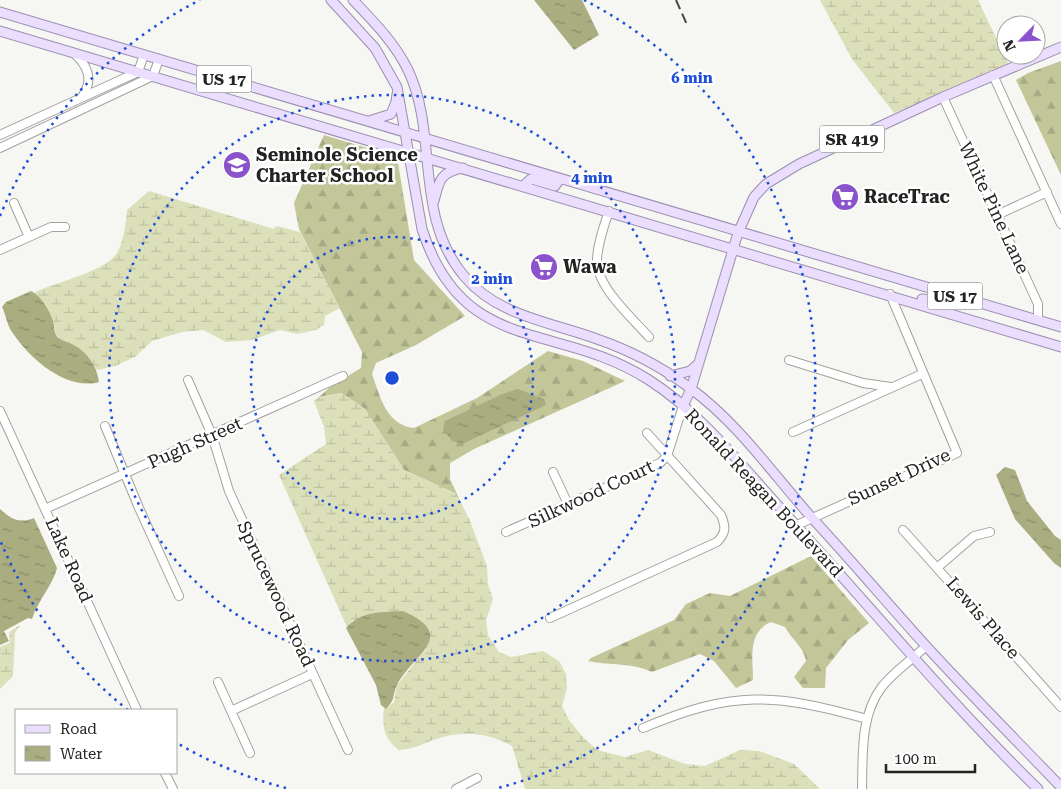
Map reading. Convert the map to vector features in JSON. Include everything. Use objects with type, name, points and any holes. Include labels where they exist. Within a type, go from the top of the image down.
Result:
[{"type":"main road","name":"Ronald Reagan Boulevard","points":[[331,0],[375,48],[398,87],[422,229],[429,252],[440,273],[459,298],[484,318],[543,339],[610,358],[649,380],[704,423],[988,740],[1038,789]]},
{"type":"main road","name":"Ronald Reagan Boulevard","points":[[353,0],[393,45],[409,71],[425,139],[425,157],[437,228],[445,248],[463,275],[480,293],[516,312],[596,338],[643,359],[691,388],[743,438],[926,646],[1061,787]]},
{"type":"main road","name":"US 17","points":[[0,12],[738,233],[1061,327]]},
{"type":"main road","points":[[0,18],[18,18]]},
{"type":"main road","name":"US 17","points":[[0,31],[1061,346]]},
{"type":"main road","name":"SR 419","points":[[734,249],[738,233],[754,197],[774,178],[799,164],[993,74],[1061,47]]},
{"type":"main road","points":[[366,122],[391,114],[396,102],[398,87]]},
{"type":"main road","points":[[433,204],[439,181],[449,172],[464,168]]},
{"type":"main road","points":[[523,186],[532,179],[555,186],[560,179]]},
{"type":"main road","name":"Silkwood Court","points":[[683,406],[691,388],[734,249]]},
{"type":"main road","points":[[890,294],[894,290],[936,302],[949,294]]},
{"type":"main road","points":[[543,339],[585,346],[593,344],[596,338]]},
{"type":"main road","points":[[670,376],[690,371],[699,363]]},
{"type":"street","points":[[73,53],[82,61],[89,77],[88,86],[82,97]]},
{"type":"street","points":[[0,135],[138,72],[144,55]]},
{"type":"street","points":[[0,148],[153,76],[159,59]]},
{"type":"street","points":[[993,74],[1061,224]]},
{"type":"street","name":"White Pine Lane","points":[[943,97],[1038,304],[1038,320]]},
{"type":"street","points":[[32,120],[38,131]]},
{"type":"street","points":[[997,215],[1047,192]]},
{"type":"street","points":[[14,203],[29,237]]},
{"type":"street","points":[[609,211],[596,260],[598,272],[603,283],[649,337]]},
{"type":"street","points":[[0,250],[51,227],[65,227]]},
{"type":"street","name":"Sunset Drive","points":[[797,526],[957,453],[922,374],[890,294]]},
{"type":"street","points":[[789,360],[863,383],[893,387]]},
{"type":"street","points":[[793,432],[922,374]]},
{"type":"street","name":"Pugh Street","points":[[45,509],[343,376]]},
{"type":"street","name":"Sprucewood Road","points":[[188,380],[212,435],[229,491],[348,750]]},
{"type":"street","name":"Silkwood Court","points":[[506,532],[660,463],[667,456],[683,406]]},
{"type":"street","name":"Lake Road","points":[[0,410],[137,709]]},
{"type":"street","points":[[106,426],[138,508],[179,596]]},
{"type":"street","points":[[550,618],[717,542],[724,536],[726,529],[721,515],[647,432]]},
{"type":"street","points":[[553,472],[568,504]]},
{"type":"street","name":"Lewis Place","points":[[903,530],[1061,707]]},
{"type":"street","points":[[938,567],[974,536],[990,532]]},
{"type":"street","points":[[862,789],[864,734],[867,719],[881,688],[926,646]]},
{"type":"street","points":[[231,711],[312,674]]},
{"type":"street","points":[[218,682],[250,753]]},
{"type":"street","points":[[643,728],[701,706],[748,699],[796,701],[867,719]]},
{"type":"street","points":[[166,774],[173,789]]},
{"type":"street","points":[[456,789],[476,778]]},
{"type":"green space","points":[[820,0],[978,0],[996,38],[996,65],[1009,65],[894,113],[852,59]]},
{"type":"green space","points":[[1061,61],[1061,175],[1016,80],[1028,73]]},
{"type":"green space","points":[[324,135],[397,157],[414,260],[465,316],[416,345],[376,363],[372,374],[381,400],[397,421],[404,426],[414,428],[477,398],[548,351],[583,361],[625,381],[474,449],[450,463],[450,479],[457,494],[404,470],[365,409],[341,393],[319,397],[330,387],[361,368],[362,352],[299,229],[294,203]]},
{"type":"green space","points":[[149,191],[274,229],[276,226],[300,232],[340,308],[325,316],[324,325],[316,330],[297,334],[280,330],[252,340],[226,342],[203,330],[182,332],[152,341],[135,357],[115,366],[97,370],[89,357],[74,345],[61,340],[55,333],[54,323],[35,292],[96,269],[113,258],[122,242],[127,210]]},
{"type":"green space","points":[[341,393],[365,409],[404,470],[457,494],[470,521],[487,566],[488,584],[493,599],[486,620],[488,635],[499,652],[511,657],[543,651],[559,661],[566,674],[567,688],[562,706],[569,720],[597,750],[625,757],[648,750],[685,764],[705,766],[740,750],[759,751],[794,764],[820,789],[525,789],[512,746],[493,738],[473,734],[454,735],[399,750],[390,741],[385,731],[383,720],[384,707],[386,709],[394,702],[397,685],[426,649],[353,620],[347,627],[279,475],[326,444],[324,427],[314,401],[319,397]]},
{"type":"green space","points":[[811,556],[869,623],[848,640],[826,668],[825,688],[803,688],[794,677],[806,661],[803,651],[785,627],[771,622],[758,632],[755,639],[752,655],[753,680],[736,688],[714,661],[700,654],[652,672],[628,665],[588,661],[674,620],[686,604],[710,593],[730,596]]},
{"type":"green space","points":[[20,625],[15,633],[13,676],[0,689],[0,647],[10,643],[9,632]]},
{"type":"water","points":[[534,0],[582,0],[599,35],[574,50]]},
{"type":"water","points":[[31,291],[39,296],[48,310],[53,321],[56,336],[79,348],[88,356],[96,371],[99,382],[86,384],[61,377],[38,362],[19,342],[10,329],[2,307],[6,302]]},
{"type":"water","points":[[518,389],[544,399],[546,405],[462,444],[452,441],[443,429],[445,421],[502,394]]},
{"type":"water","points":[[1005,467],[1015,470],[1027,501],[1055,536],[1061,540],[1061,568],[1054,563],[1015,519],[996,475]]},
{"type":"water","points":[[0,509],[16,520],[24,521],[34,518],[57,568],[32,619],[28,618],[4,631],[9,641],[0,645]]},
{"type":"water","points":[[403,611],[420,620],[428,629],[430,637],[421,655],[397,685],[393,700],[386,709],[381,705],[376,685],[346,628],[352,622],[365,615]]},
{"type":"railway","points":[[676,0],[688,27]]},
{"type":"place","name":"Seminole Science Charter School","points":[[237,165]]},
{"type":"place","name":"RaceTrac","points":[[845,197]]},
{"type":"place","name":"Wawa","points":[[544,267]]}]
